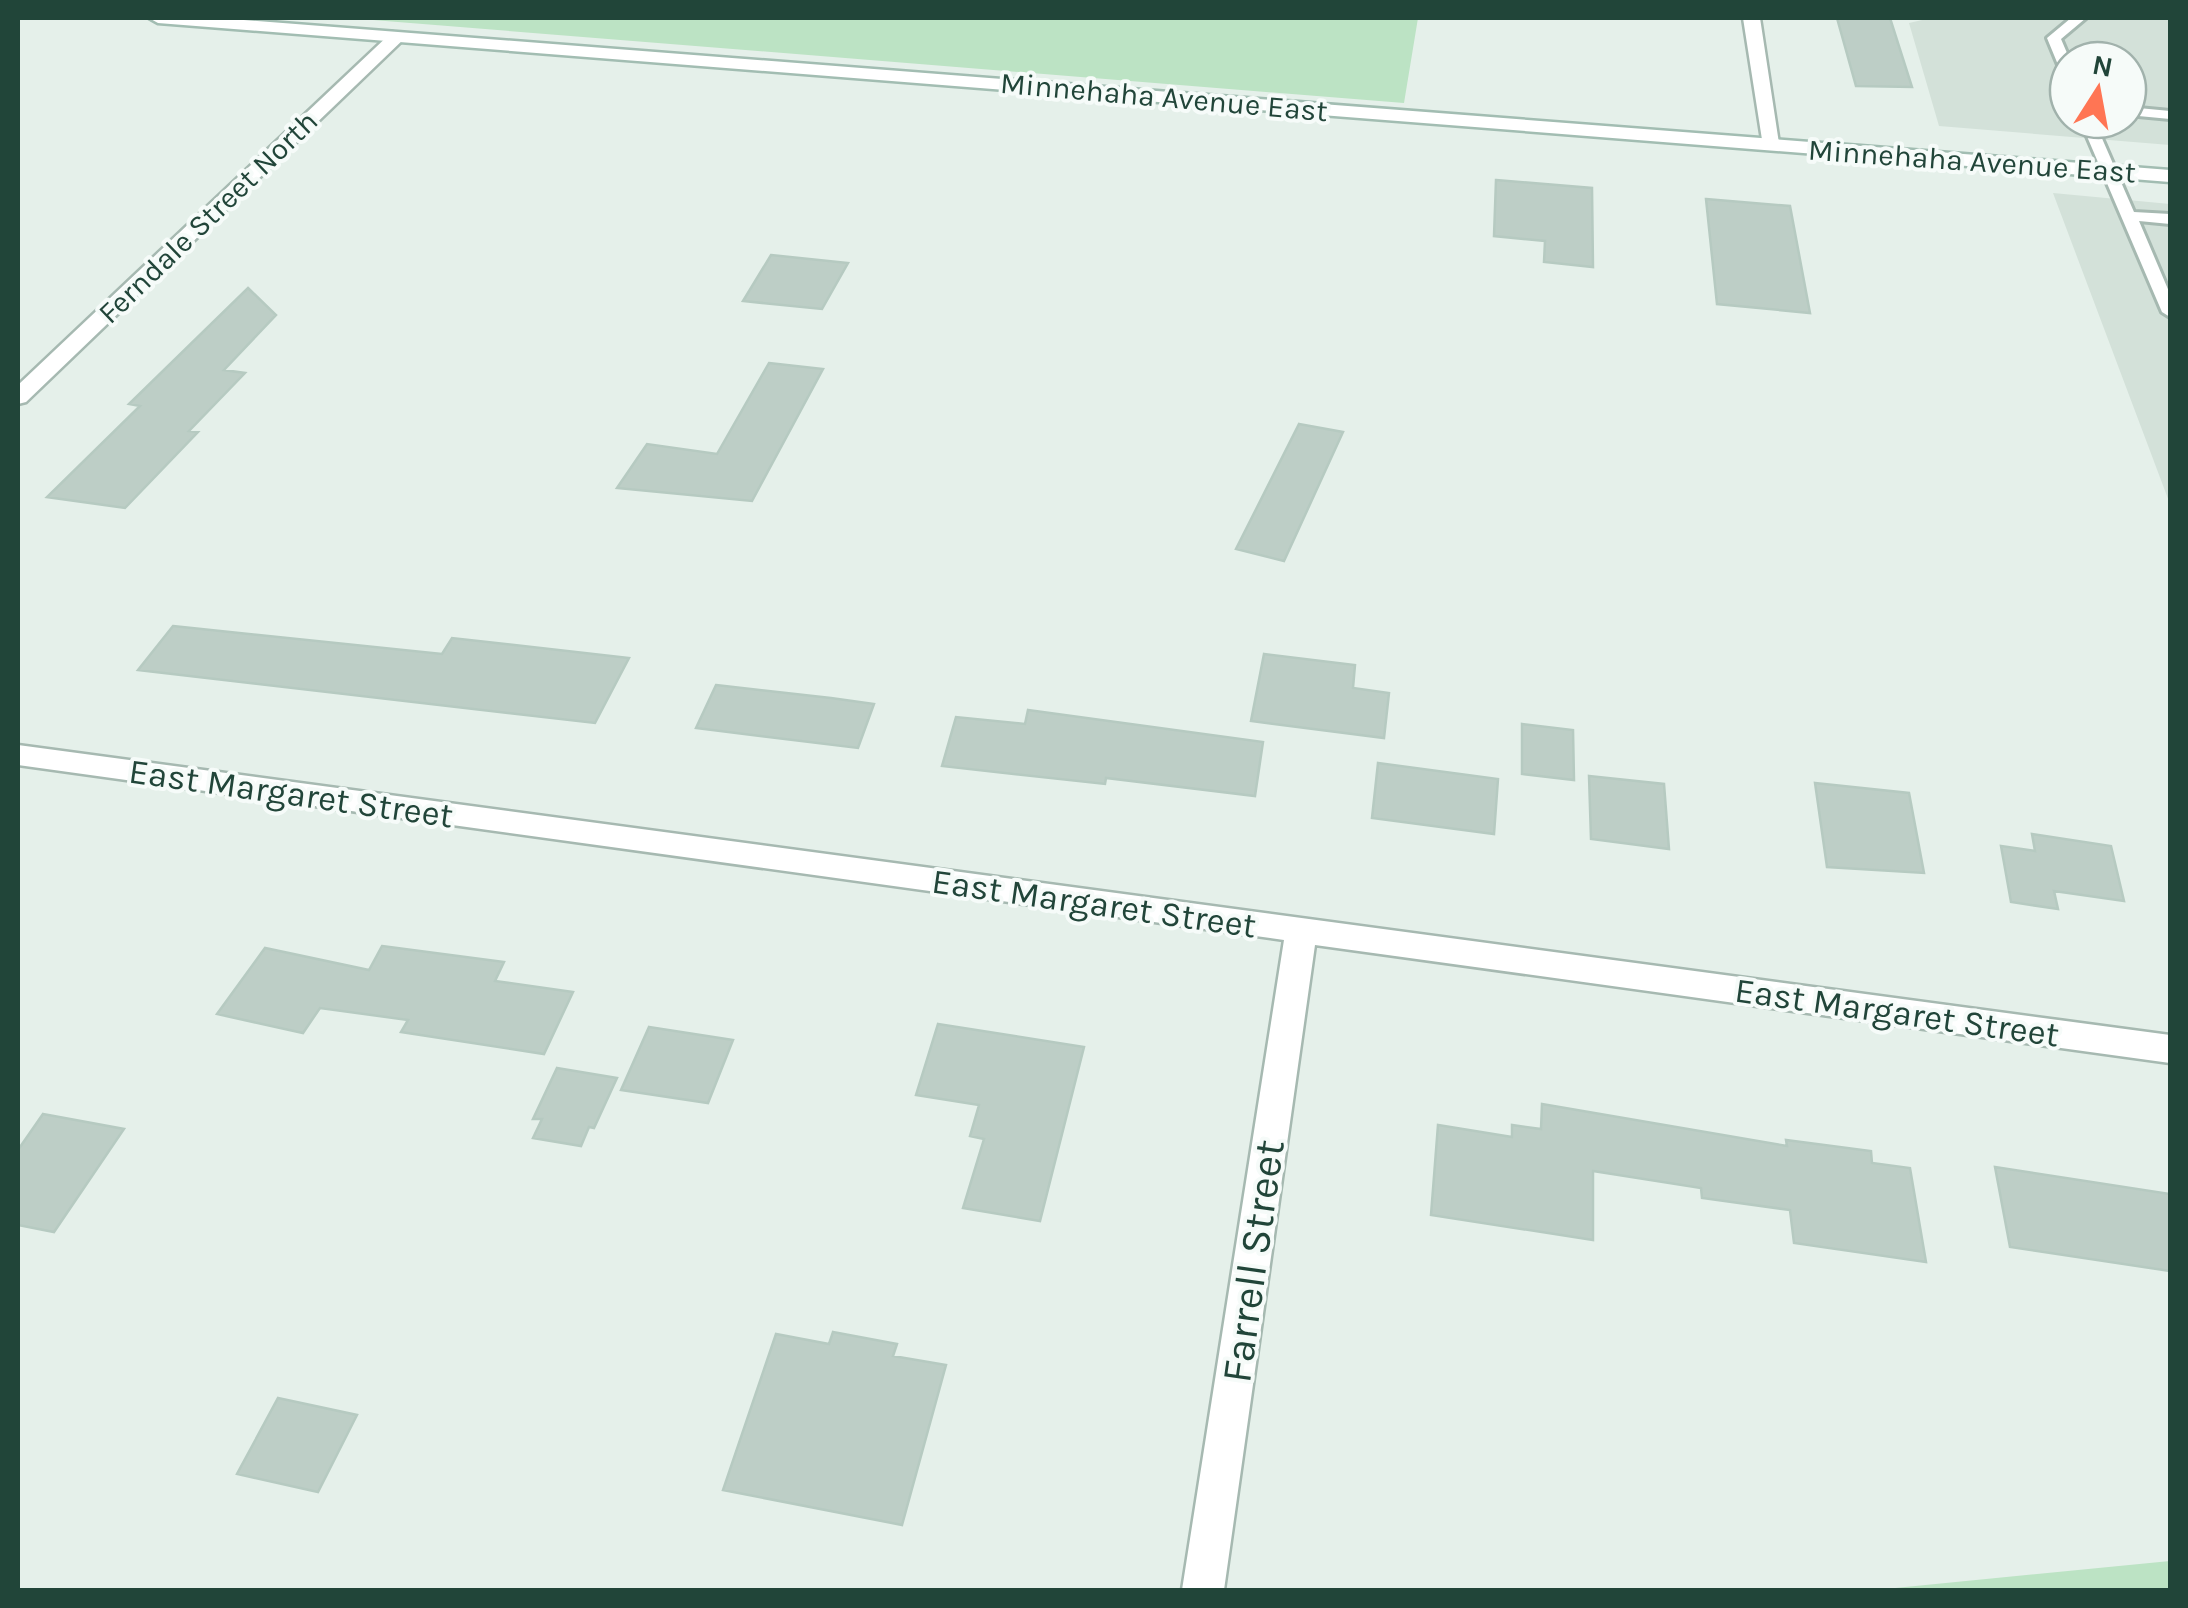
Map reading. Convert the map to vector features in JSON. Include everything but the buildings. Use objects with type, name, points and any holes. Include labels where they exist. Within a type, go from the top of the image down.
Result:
[{"type":"street","name":"Minnehaha Avenue East","points":[[158,18],[2170,176]]},
{"type":"street","points":[[1752,18],[1772,146]]},
{"type":"street","name":"Ferndale Street North","points":[[18,398],[398,36]]},
{"type":"street","name":"East Margaret Street","points":[[18,756],[2170,1049]]},
{"type":"street","name":"Farrell Street","points":[[1203,1590],[1301,932]]},
{"type":"lane","points":[[2055,40],[2079,18]]},
{"type":"lane","points":[[2095,140],[2170,312]]},
{"type":"lane","points":[[2129,216],[2170,219]]},
{"type":"shaded area","points":[[1931,18],[2170,18],[2170,145],[2109,140],[2148,140],[2148,40],[2048,40],[2048,135],[1939,126],[1909,23]]},
{"type":"shaded area","points":[[2053,193],[2170,204],[2170,504]]},
{"type":"green space","points":[[348,18],[1418,18],[1404,103]]},
{"type":"green space","points":[[2170,1561],[2170,1590],[1875,1590]]}]
